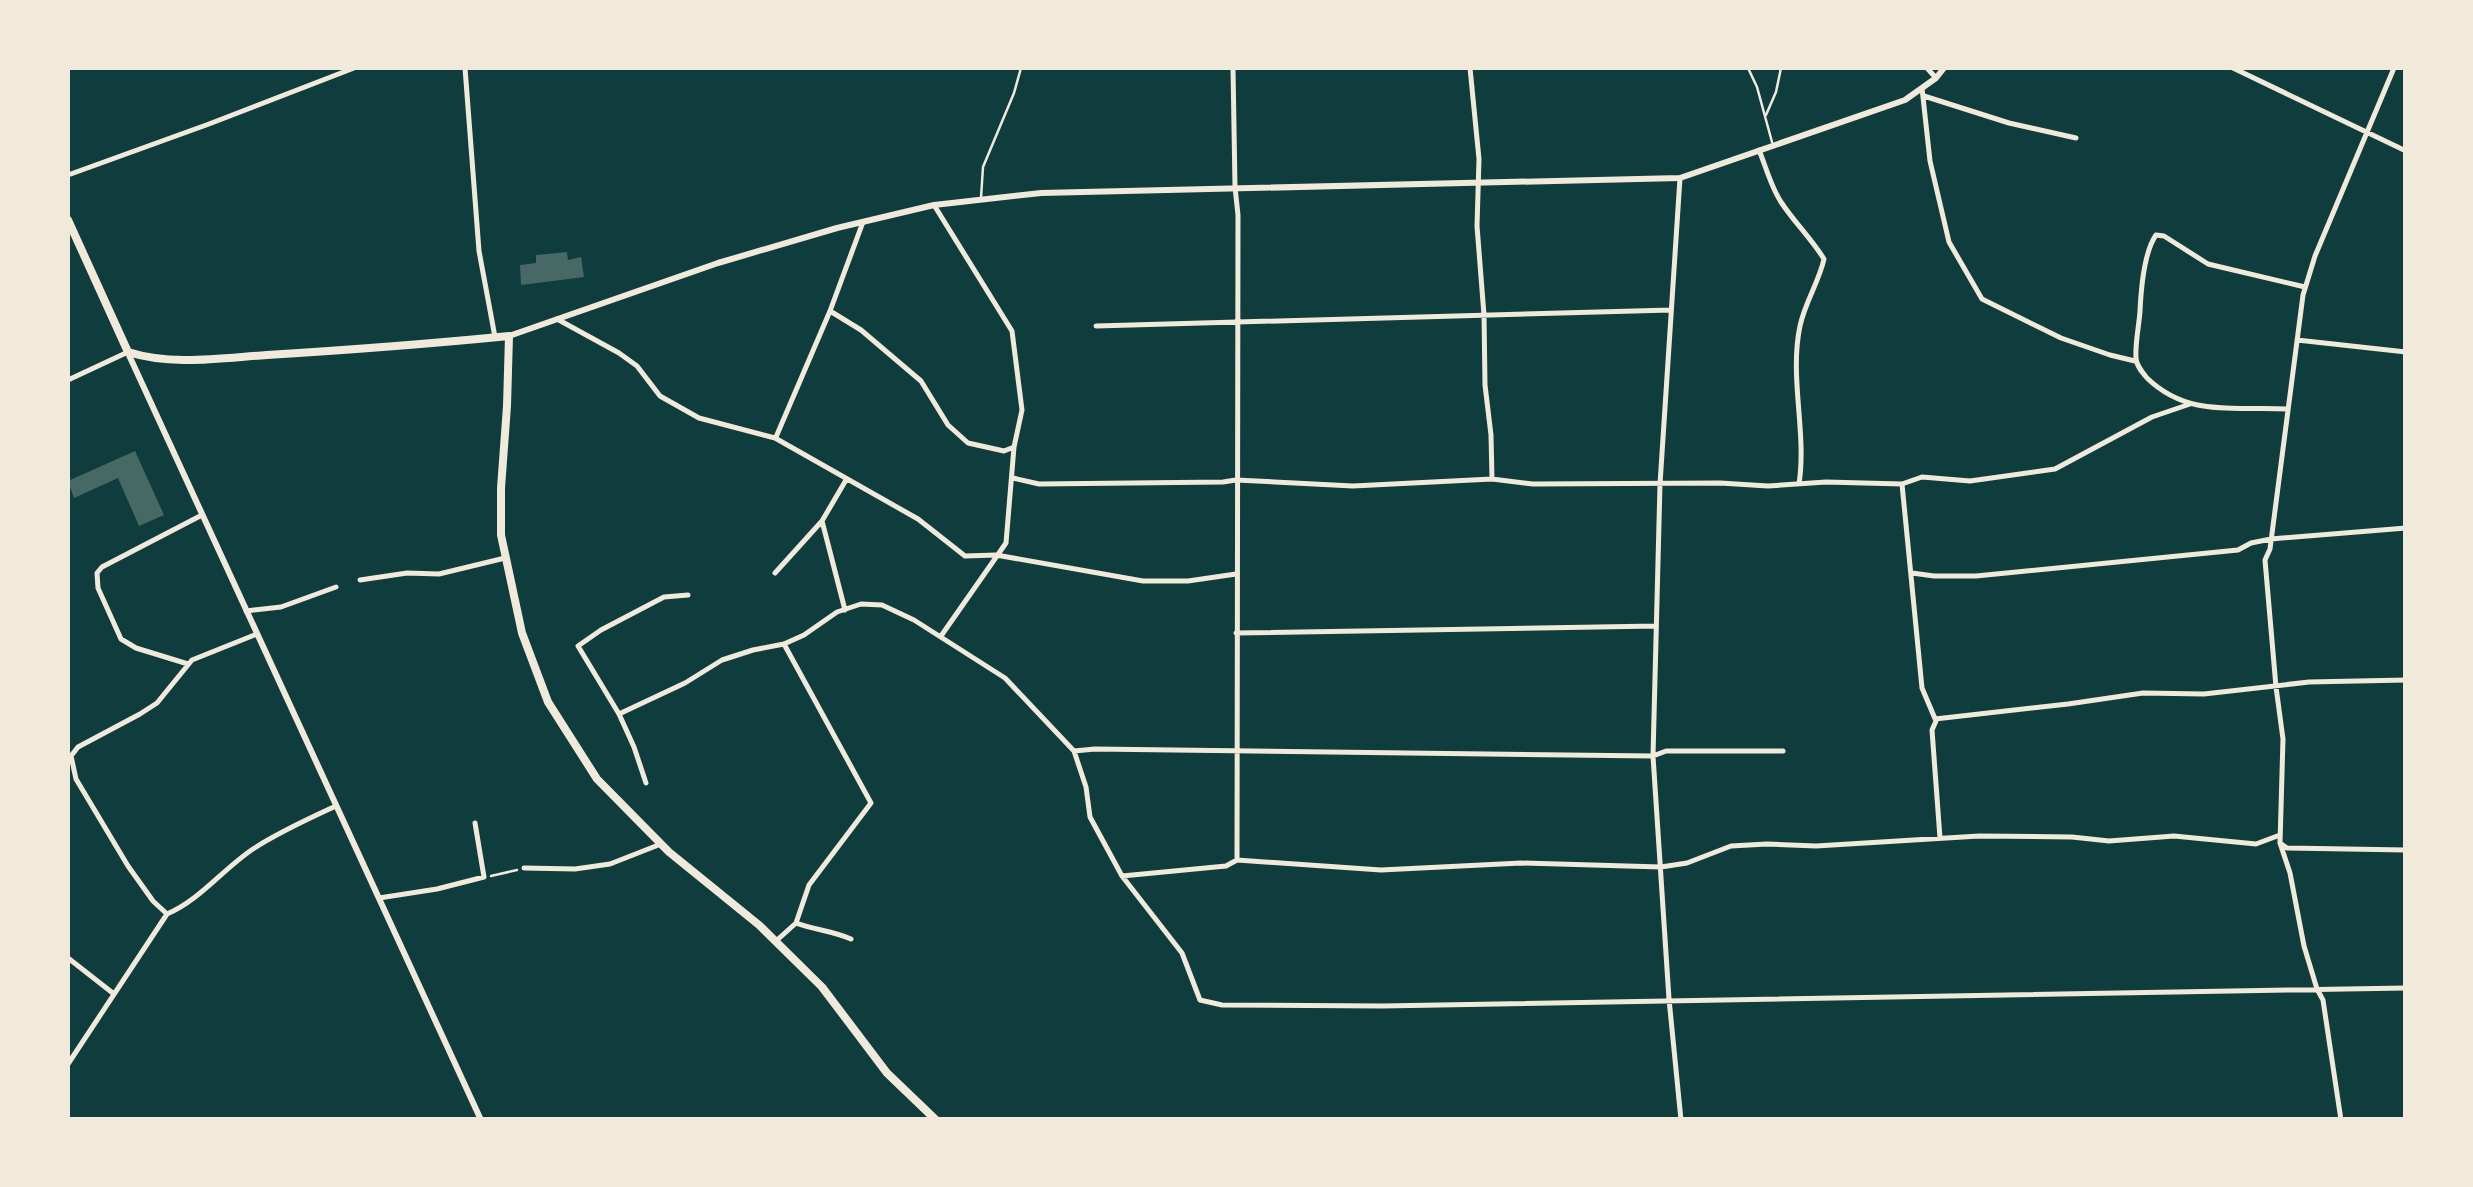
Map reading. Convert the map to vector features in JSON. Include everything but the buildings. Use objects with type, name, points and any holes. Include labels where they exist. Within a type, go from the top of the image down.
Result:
[{"type":"main road","points":[[68,220],[128,352],[150,359],[190,360],[508,336],[500,536],[522,633],[548,702],[597,779],[661,844],[776,941],[822,988],[887,1072],[936,1120]]},
{"type":"street","points":[[68,174],[354,68]]},
{"type":"street","points":[[465,68],[479,251],[495,338]]},
{"type":"street","points":[[1234,68],[1238,215],[1237,860]]},
{"type":"street","points":[[1470,68],[1479,159],[1477,226],[1492,479]]},
{"type":"street","points":[[1928,68],[1936,78]]},
{"type":"street","points":[[508,336],[718,263],[934,205],[1041,193],[1680,178],[1905,100],[1923,92],[1944,68]]},
{"type":"street","points":[[2233,68],[2406,151]]},
{"type":"street","points":[[2341,1120],[2323,1000],[2304,946],[2280,839],[2283,739],[2264,560],[2270,548],[2305,288],[2394,68]]},
{"type":"street","points":[[1923,92],[2010,123],[2076,138]]},
{"type":"street","points":[[1923,92],[1930,161],[1949,242],[1982,299],[2061,338],[2135,361]]},
{"type":"street","points":[[1760,150],[1778,198],[1824,259],[1800,327],[1799,484]]},
{"type":"street","points":[[1680,178],[1660,484],[1653,756],[1681,1120]]},
{"type":"street","points":[[934,205],[1012,331],[1022,410],[1014,447],[1006,543],[940,636]]},
{"type":"street","points":[[775,438],[830,311],[863,222]]},
{"type":"street","points":[[2288,409],[2213,410],[2160,390],[2135,361],[2141,292],[2151,242],[2156,235],[2164,236],[2208,264],[2305,288]]},
{"type":"street","points":[[1096,326],[1671,310]]},
{"type":"street","points":[[830,311],[861,330],[921,381],[948,425],[968,442],[1004,450],[1014,447]]},
{"type":"street","points":[[556,318],[637,366],[660,396],[700,418],[775,438],[918,520],[965,556],[996,555],[1143,581],[1188,582],[1236,574]]},
{"type":"street","points":[[2297,340],[2406,352]]},
{"type":"street","points":[[68,380],[128,352],[481,1120]]},
{"type":"street","points":[[1012,478],[1039,484],[1236,480],[1353,486],[1492,479],[1533,484],[1768,486],[1826,482],[1902,484],[1922,477],[1970,481],[2056,469],[2152,417],[2190,404]]},
{"type":"street","points":[[775,572],[822,521],[846,480]]},
{"type":"street","points":[[1902,484],[1922,688],[1935,719],[1932,730],[1940,838]]},
{"type":"street","points":[[188,664],[120,639],[98,588],[97,573],[202,515]]},
{"type":"street","points":[[822,521],[841,611]]},
{"type":"street","points":[[1912,573],[1976,576],[2238,550],[2271,539],[2406,528]]},
{"type":"street","points":[[360,580],[407,572],[439,574],[505,558]]},
{"type":"street","points":[[246,611],[281,606],[336,586]]},
{"type":"street","points":[[646,783],[619,714],[578,646],[664,596],[688,595]]},
{"type":"street","points":[[619,714],[722,660],[784,644],[841,611],[861,604],[882,604],[1005,678],[1074,752],[1086,787],[1090,817],[1122,876],[1182,953],[1200,1000],[1222,1005],[1382,1006],[2406,988]]},
{"type":"street","points":[[1236,634],[1656,626]]},
{"type":"street","points":[[167,914],[128,866],[84,794],[69,756],[78,747],[157,703],[192,660],[256,634]]},
{"type":"street","points":[[776,941],[796,924],[810,885],[871,802],[784,644]]},
{"type":"street","points":[[1935,719],[2143,693],[2204,694],[2309,682],[2406,680]]},
{"type":"street","points":[[1074,752],[1236,749],[1653,756],[1666,752],[1783,751]]},
{"type":"street","points":[[68,1064],[167,914],[185,906],[252,850],[336,806]]},
{"type":"street","points":[[379,898],[484,878],[475,823]]},
{"type":"street","points":[[1122,876],[1226,866],[1237,860],[1381,870],[1521,863],[1661,867],[1686,863],[1732,846],[1816,846],[1979,836],[2109,841],[2174,836],[2256,844],[2280,839]]},
{"type":"street","points":[[2280,839],[2287,848],[2406,850]]},
{"type":"street","points":[[524,868],[575,869],[610,864],[661,844]]},
{"type":"street","points":[[796,924],[835,932],[851,940]]},
{"type":"street","points":[[68,958],[114,994]]},
{"type":"lane","points":[[981,200],[984,167],[1021,68]]},
{"type":"lane","points":[[1748,68],[1758,88],[1773,146]]},
{"type":"lane","points":[[1765,116],[1776,92],[1780,68]]},
{"type":"path","points":[[484,878],[524,868]]}]
